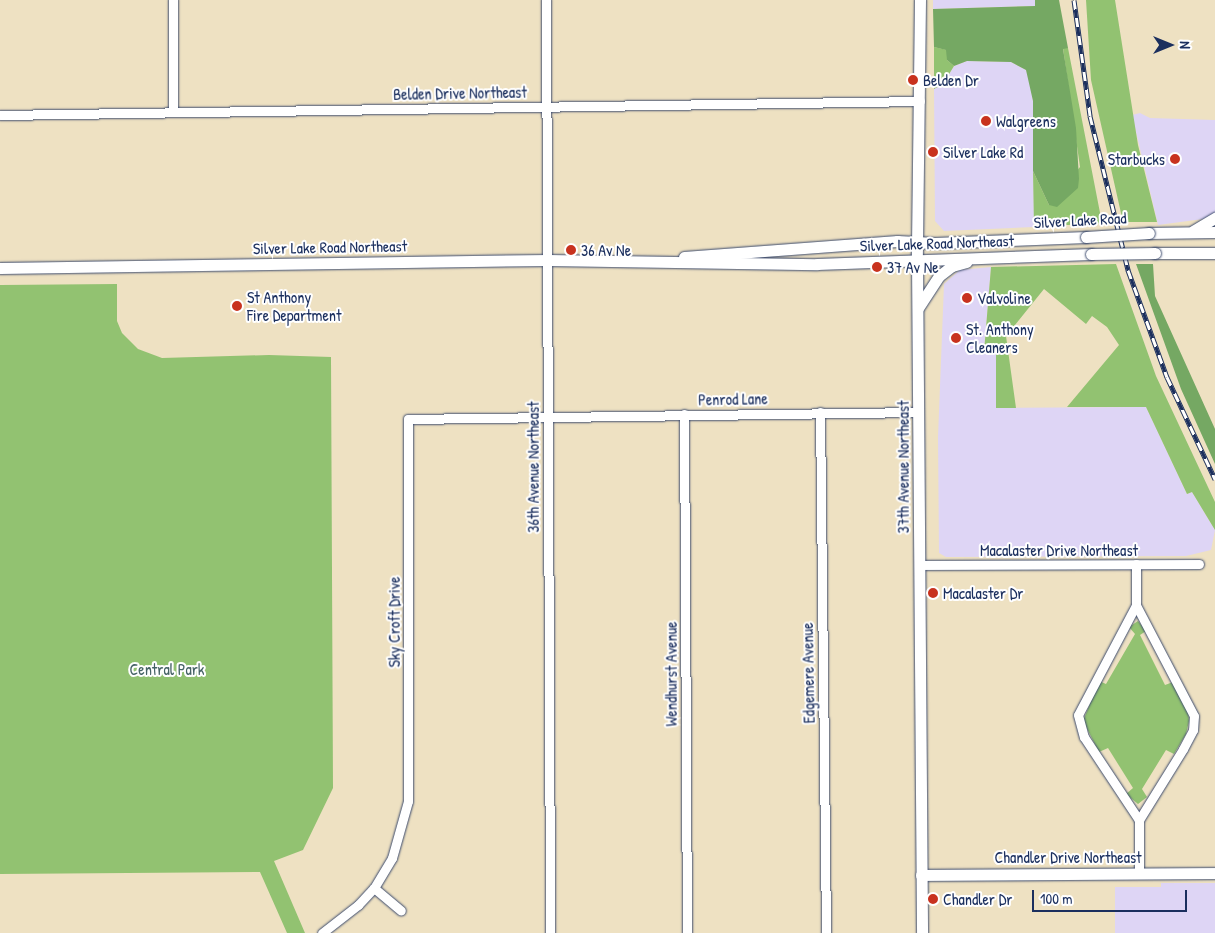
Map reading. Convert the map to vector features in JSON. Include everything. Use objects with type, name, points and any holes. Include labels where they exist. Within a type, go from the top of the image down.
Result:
[{"type":"main road","name":"37th Avenue Northeast","points":[[920,0],[917,260],[922,933]]},
{"type":"main road","points":[[1191,232],[1215,218]]},
{"type":"main road","name":"Silver Lake Road","points":[[917,242],[1215,232]]},
{"type":"main road","name":"Silver Lake Road Northeast","points":[[660,260],[715,253],[917,242]]},
{"type":"main road","name":"Silver Lake Road Northeast","points":[[0,268],[548,260],[660,260],[726,264],[1212,251]]},
{"type":"main road","points":[[918,310],[943,272],[982,258]]},
{"type":"main road","name":"Chandler Drive Northeast","points":[[922,875],[1215,873]]},
{"type":"street","points":[[172,0],[173,112]]},
{"type":"street","name":"36th Avenue Northeast","points":[[546,0],[550,933]]},
{"type":"street","name":"Belden Drive Northeast","points":[[0,115],[920,101]]},
{"type":"street","name":"Edgemere Avenue","points":[[820,412],[826,933]]},
{"type":"street","name":"Penrod Lane","points":[[548,416],[919,412]]},
{"type":"street","name":"Wendhurst Avenue","points":[[684,414],[687,933]]},
{"type":"street","name":"Sky Croft Drive","points":[[322,933],[336,925],[374,888],[392,858],[408,801],[408,419],[548,416]]},
{"type":"street","points":[[1136,564],[1136,605],[1194,716],[1193,730],[1138,820]]},
{"type":"street","name":"Macalaster Drive Northeast","points":[[920,565],[1199,564]]},
{"type":"street","points":[[1136,605],[1078,715],[1084,737],[1138,820],[1139,873]]},
{"type":"street","points":[[374,888],[401,911]]},
{"type":"shaded area","points":[[933,0],[1035,0],[1035,6],[933,9]]},
{"type":"shaded area","points":[[967,61],[1011,62],[1026,70],[1033,101],[1034,227],[944,231],[935,221],[934,89],[943,84],[954,66]]},
{"type":"shaded area","points":[[1140,113],[1150,118],[1215,120],[1215,213],[1203,219],[1158,225],[1132,115]]},
{"type":"shaded area","points":[[991,267],[984,351],[996,352],[997,408],[1146,407],[1187,494],[1192,492],[1215,530],[1211,550],[1186,556],[946,557],[939,553],[938,437],[944,284],[960,270]]},
{"type":"shaded area","points":[[1161,883],[1215,883],[1215,933],[1115,933],[1115,887],[1161,887]]},
{"type":"green space","points":[[1035,0],[1059,0],[1068,48],[1063,49],[1076,128],[1079,179],[1078,188],[1057,207],[1049,205],[1033,171],[1033,101],[1026,70],[1011,62],[967,61],[954,66],[947,60],[946,50],[934,47],[933,9],[1035,6]]},
{"type":"green space","points":[[1086,0],[1115,0],[1138,145],[1157,222],[1123,222],[1091,80]]},
{"type":"green space","points":[[934,47],[947,50],[947,60],[954,66],[943,84],[934,89]]},
{"type":"green space","points":[[1063,48],[1068,48],[1102,223],[1034,227],[1033,171],[1049,205],[1080,167]]},
{"type":"green space","points":[[1116,264],[1156,376],[1215,502],[1215,530],[1192,492],[1187,494],[1146,407],[1067,407],[1119,345],[1107,327],[1092,316],[1086,324],[1044,289],[1006,336],[1016,408],[996,408],[996,352],[984,352],[991,267]]},
{"type":"green space","points":[[1136,264],[1153,264],[1155,296],[1215,429],[1215,464],[1181,389]]},
{"type":"green space","name":"Central Park","points":[[117,284],[117,321],[122,333],[138,349],[162,358],[269,355],[331,357],[333,788],[303,850],[274,861],[305,933],[287,933],[260,872],[0,874],[0,285]]},
{"type":"green space","points":[[1138,621],[1146,631],[1140,635],[1165,685],[1173,682],[1188,710],[1189,721],[1186,734],[1174,754],[1166,750],[1142,789],[1147,797],[1138,804],[1126,794],[1133,788],[1108,748],[1099,752],[1083,721],[1099,681],[1106,684],[1135,634],[1129,627]]},
{"type":"railway","points":[[1074,0],[1090,116],[1128,270],[1167,377],[1215,479]]},
{"type":"place","name":"Belden Dr","points":[[913,80]]},
{"type":"place","name":"Walgreens","points":[[986,121]]},
{"type":"place","name":"Silver Lake Rd","points":[[933,152]]},
{"type":"place","name":"Starbucks","points":[[1175,159]]},
{"type":"place","name":"36 Av Ne","points":[[571,250]]},
{"type":"place","name":"37 Av Ne","points":[[877,267]]},
{"type":"place","name":"Valvoline","points":[[967,298]]},
{"type":"place","name":"St Anthony Fire Department","points":[[237,306]]},
{"type":"place","name":"St. Anthony Cleaners","points":[[956,338]]},
{"type":"place","name":"Macalaster Dr","points":[[933,593]]},
{"type":"place","name":"Chandler Dr","points":[[933,899]]}]
